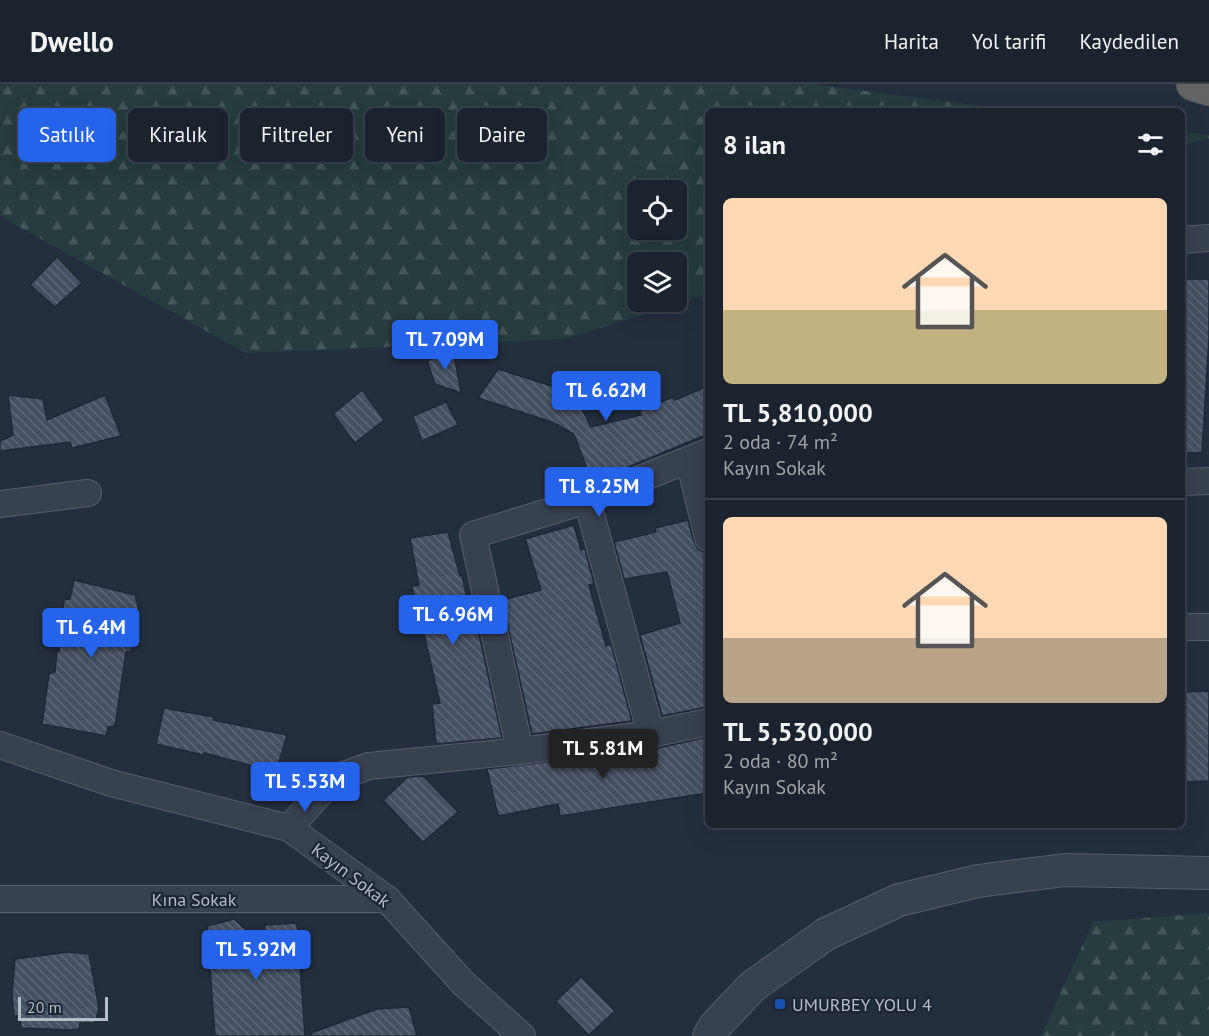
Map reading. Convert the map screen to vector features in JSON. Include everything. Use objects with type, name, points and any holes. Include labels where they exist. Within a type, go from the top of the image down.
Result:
[{"type":"highway","points":[[1194,84],[1209,88]]},
{"type":"street","points":[[1185,240],[1209,238]]},
{"type":"street","points":[[520,751],[472,535],[587,500],[698,456],[705,513]]},
{"type":"street","points":[[1185,482],[1209,481]]},
{"type":"street","points":[[0,504],[88,493]]},
{"type":"street","points":[[587,500],[651,734]]},
{"type":"street","points":[[1185,627],[1209,627]]},
{"type":"street","points":[[289,828],[323,790],[344,775],[369,766],[520,751],[651,734],[705,723]]},
{"type":"street","name":"Kayın Sokak","points":[[0,745],[111,783],[289,828],[387,899],[463,983],[522,1036]]},
{"type":"street","points":[[709,1036],[715,1026],[753,986],[826,934],[899,900],[978,881],[1065,870],[1209,873]]},
{"type":"street","name":"Kına Sokak","points":[[0,899],[387,899]]},
{"type":"green space","points":[[0,84],[811,84],[997,108],[705,108],[705,295],[687,301],[687,252],[627,252],[627,312],[651,312],[565,339],[246,353],[0,216]]},
{"type":"green space","points":[[1185,132],[1209,135],[1209,138],[1185,145]]},
{"type":"green space","points":[[1209,913],[1209,1036],[1041,1036],[1093,922]]},
{"type":"building","points":[[57,257],[82,283],[55,307],[30,285]]},
{"type":"building","points":[[1185,279],[1209,279],[1209,339],[1202,453],[1185,453]]},
{"type":"building","points":[[453,348],[461,393],[435,384],[427,361]]},
{"type":"building","points":[[498,369],[574,393],[591,427],[641,415],[639,411],[673,397],[675,400],[705,387],[705,435],[592,482],[574,434],[552,422],[478,398]]},
{"type":"building","points":[[362,390],[384,420],[355,443],[333,414]]},
{"type":"building","points":[[8,395],[43,399],[47,420],[105,395],[121,436],[72,448],[70,442],[0,451],[0,441],[13,435]]},
{"type":"building","points":[[446,402],[458,425],[422,441],[413,416]]},
{"type":"building","points":[[688,520],[694,542],[698,549],[705,553],[705,708],[662,716],[640,635],[680,623],[667,572],[624,579],[614,542],[656,532],[655,528]]},
{"type":"building","points":[[574,525],[581,550],[585,549],[594,584],[589,585],[606,646],[611,644],[632,721],[532,734],[502,600],[541,590],[525,539]]},
{"type":"building","points":[[448,532],[460,576],[462,575],[469,608],[473,607],[502,738],[436,744],[432,704],[440,703],[412,586],[419,585],[410,538]]},
{"type":"building","points":[[74,580],[135,595],[139,610],[131,652],[126,652],[115,726],[108,727],[106,736],[42,724],[49,674],[55,672],[57,651],[59,651],[64,600],[70,599]]},
{"type":"building","points":[[1209,691],[1209,781],[1185,782],[1185,692]]},
{"type":"building","points":[[164,708],[214,717],[213,720],[287,735],[276,772],[204,753],[203,755],[156,744]]},
{"type":"building","points":[[703,738],[705,793],[560,816],[558,804],[498,816],[487,769],[653,749]]},
{"type":"building","points":[[423,776],[458,812],[423,842],[383,800],[408,777]]},
{"type":"building","points":[[234,919],[263,945],[265,925],[297,923],[305,1036],[215,1036],[207,926]]},
{"type":"building","points":[[68,952],[89,954],[99,1008],[95,1023],[80,1023],[79,1029],[68,1030],[21,1028],[20,1016],[14,1016],[12,995],[15,959]]},
{"type":"building","points":[[581,977],[615,1011],[589,1035],[556,1001]]},
{"type":"building","points":[[409,1007],[417,1036],[312,1036],[311,1033],[377,1009]]},
{"type":"place","name":"UMURBEY YOLU 4","points":[[780,1004]]}]
